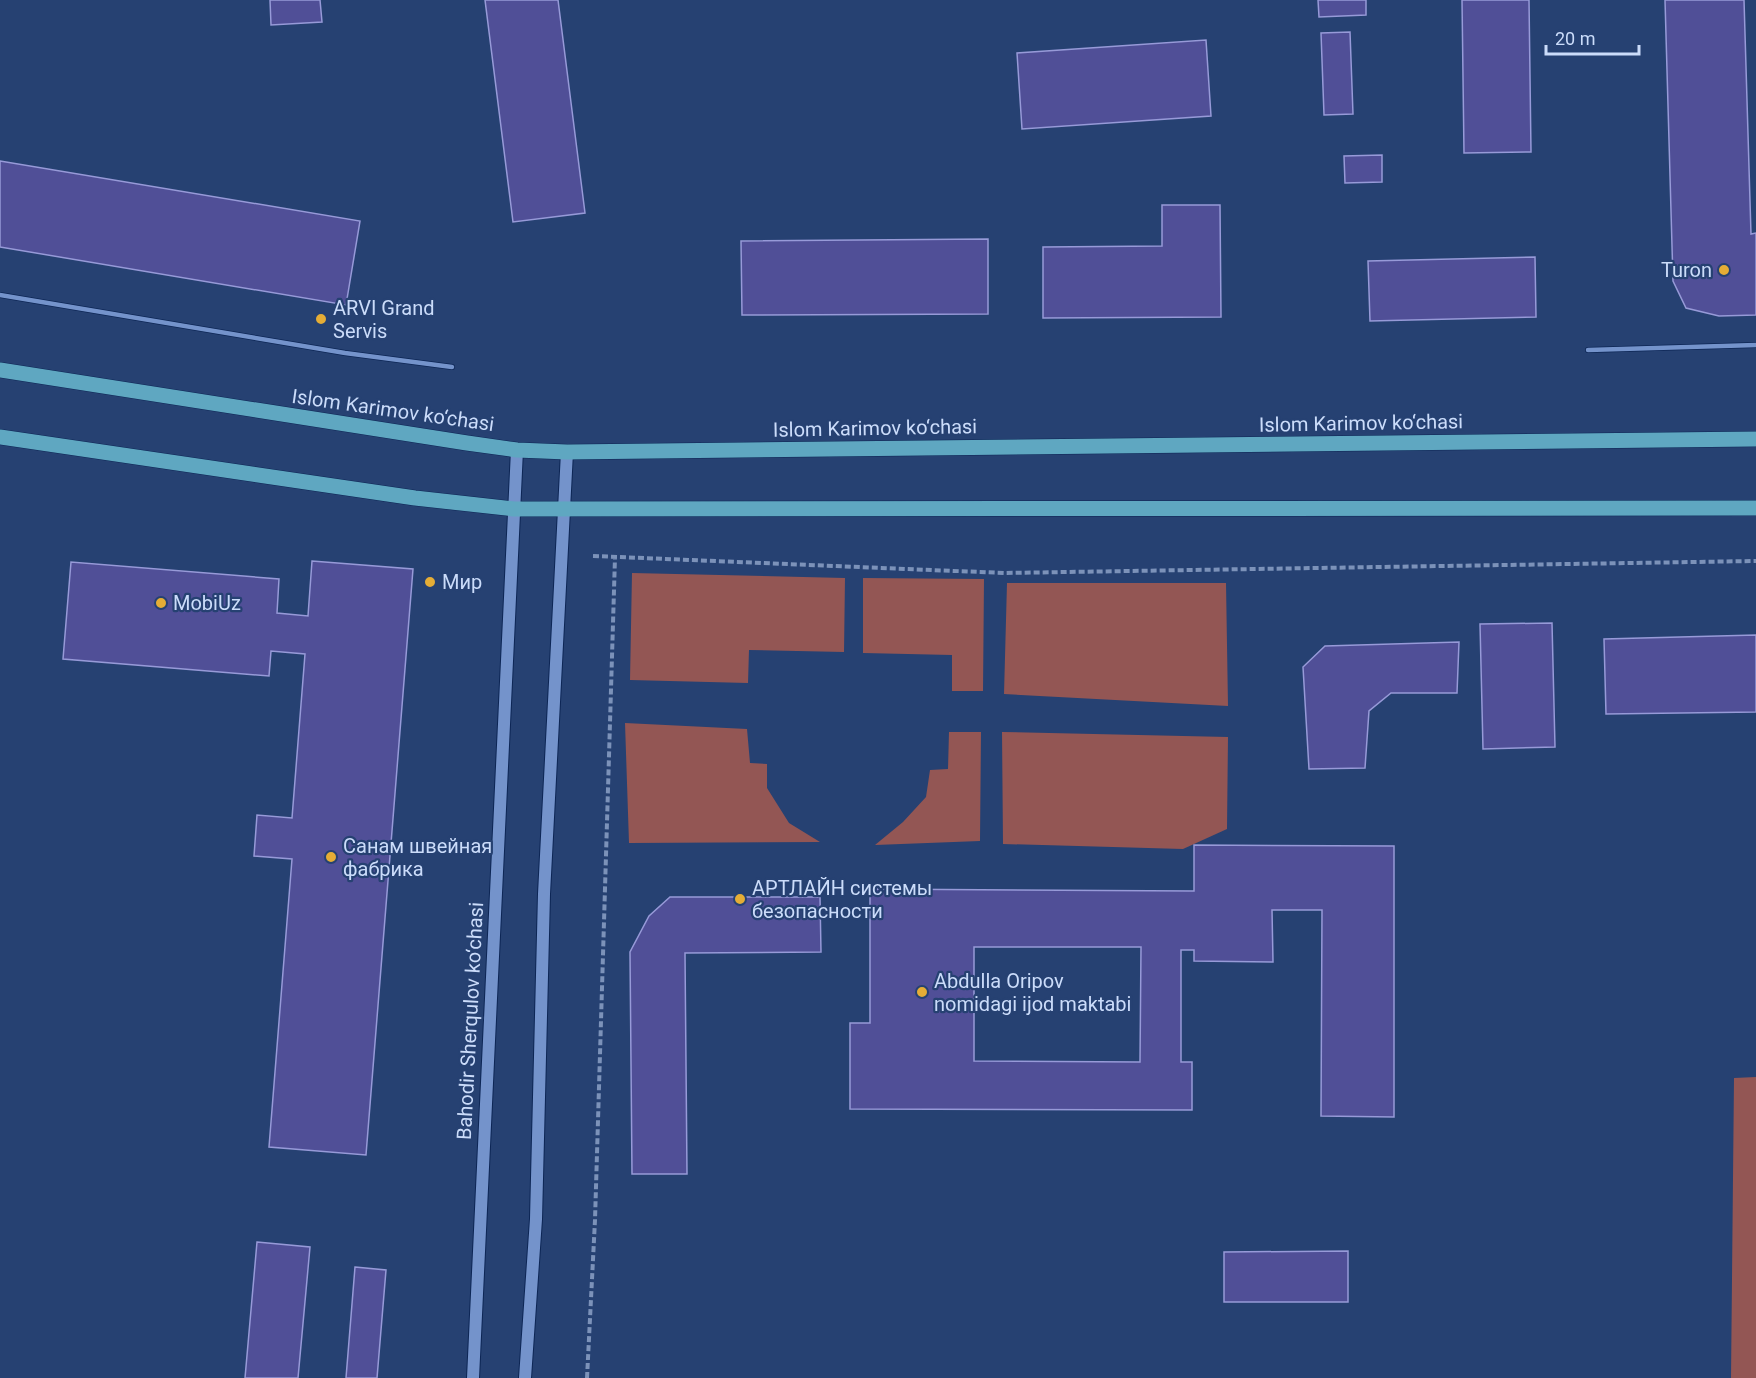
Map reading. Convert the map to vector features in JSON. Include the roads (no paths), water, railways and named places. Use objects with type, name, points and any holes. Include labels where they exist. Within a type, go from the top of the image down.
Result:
[{"type":"main road","name":"Islom Karimov ko‘chasi","points":[[0,370],[517,450],[567,452],[1756,439]]},
{"type":"main road","points":[[0,437],[415,498],[514,509],[1756,508]]},
{"type":"main road","name":"Bahodir Sherqulov ko‘chasi","points":[[473,1378],[517,450]]},
{"type":"main road","points":[[525,1378],[536,1219],[544,894],[567,452]]},
{"type":"lane","points":[[0,295],[345,353],[452,367]]},
{"type":"lane","points":[[1588,350],[1756,345]]},
{"type":"place","name":"Turon","points":[[1724,270]]},
{"type":"place","name":"ARVI Grand Servis","points":[[321,319]]},
{"type":"place","name":"Мир","points":[[430,582]]},
{"type":"place","name":"MobiUz","points":[[161,603]]},
{"type":"place","name":"Санам швейная фабрика","points":[[331,857]]},
{"type":"place","name":"АРТЛАЙН системы безопасности","points":[[740,899]]},
{"type":"place","name":"Abdulla Oripov nomidagi ijod maktabi","points":[[922,992]]}]
